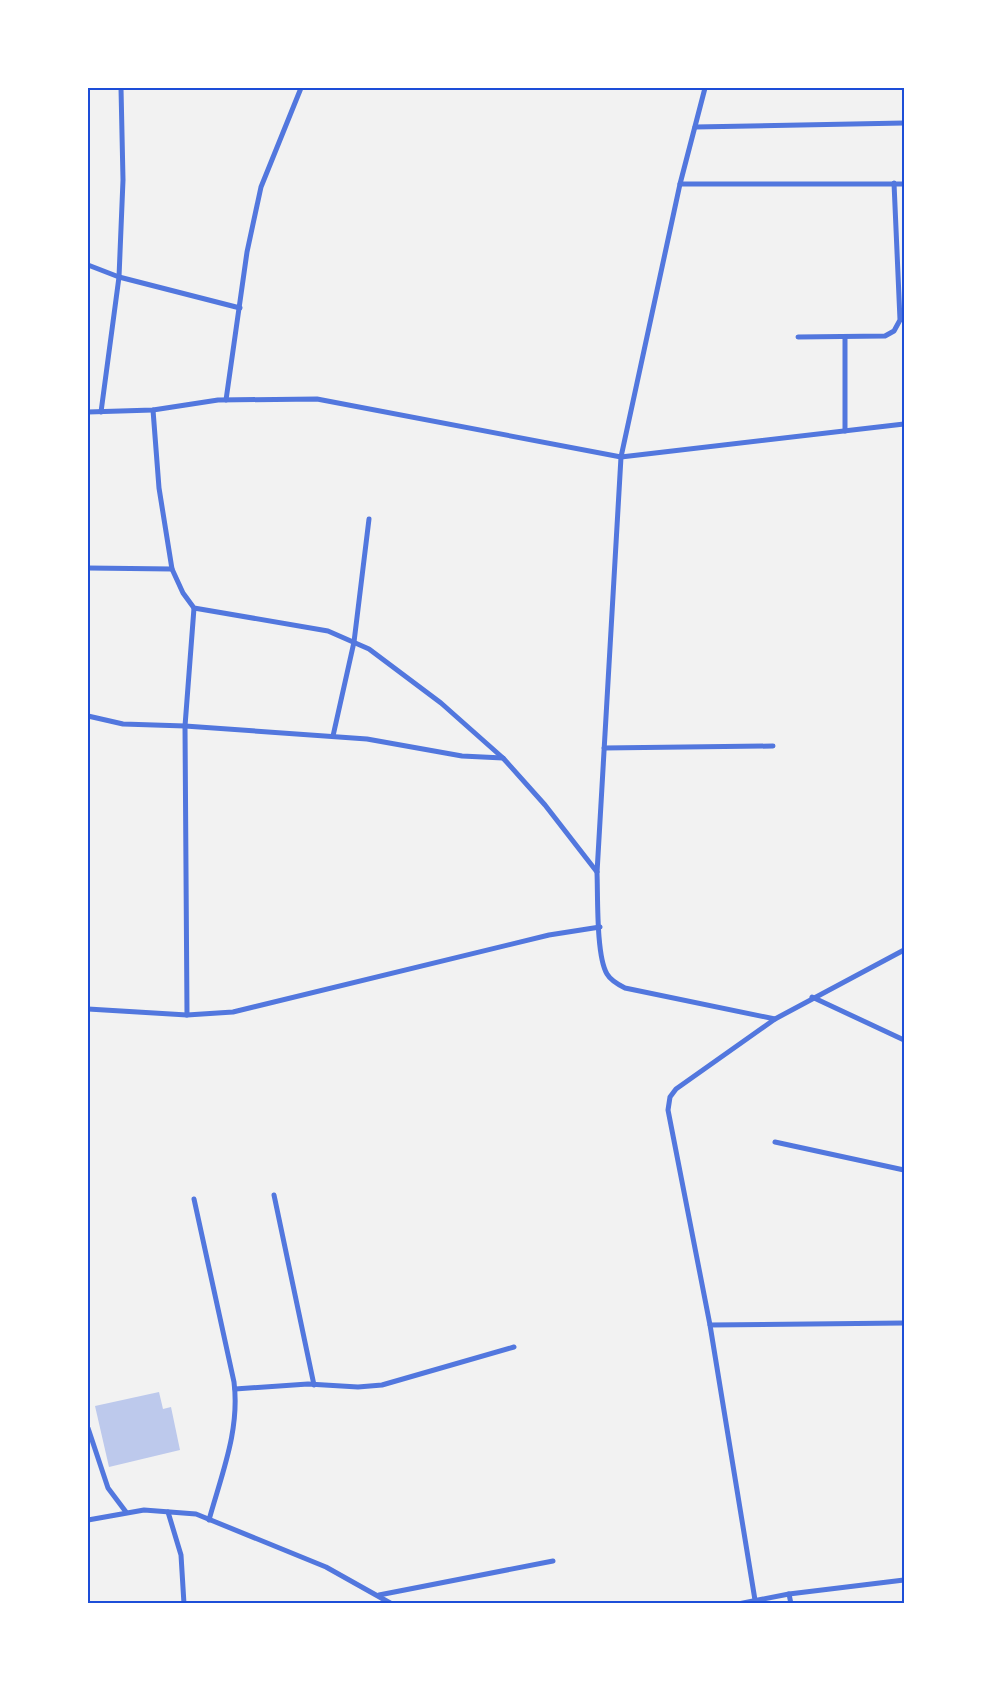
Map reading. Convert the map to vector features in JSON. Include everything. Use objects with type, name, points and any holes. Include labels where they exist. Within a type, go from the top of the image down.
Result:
[{"type":"street","points":[[101,412],[119,278],[123,180],[121,88]]},
{"type":"street","points":[[226,400],[247,252],[261,188],[301,88]]},
{"type":"street","points":[[706,88],[680,184],[620,457],[597,873],[600,927],[603,962],[607,974],[614,982],[625,988],[775,1019]]},
{"type":"street","points":[[695,127],[904,123]]},
{"type":"street","points":[[798,337],[845,338],[885,336],[894,331],[900,320],[894,183]]},
{"type":"street","points":[[680,184],[904,184]]},
{"type":"street","points":[[88,265],[119,278],[240,308]]},
{"type":"street","points":[[845,338],[845,431]]},
{"type":"street","points":[[88,412],[153,410],[226,400],[317,399],[620,457],[904,424]]},
{"type":"street","points":[[153,410],[159,488],[172,569],[183,593],[194,608],[185,726],[187,1015]]},
{"type":"street","points":[[332,736],[354,642],[369,520]]},
{"type":"street","points":[[88,568],[172,569]]},
{"type":"street","points":[[194,608],[328,631],[369,649],[441,703],[503,758],[545,805],[597,873]]},
{"type":"street","points":[[88,716],[123,724],[185,726],[367,739],[462,756],[503,758]]},
{"type":"street","points":[[604,748],[773,746]]},
{"type":"street","points":[[88,1009],[187,1015],[233,1012],[548,935],[600,927]]},
{"type":"street","points":[[755,1600],[710,1325],[668,1110],[670,1097],[676,1089],[775,1019],[812,997],[904,950]]},
{"type":"street","points":[[812,997],[904,1040]]},
{"type":"street","points":[[775,1142],[904,1170]]},
{"type":"street","points":[[274,1195],[314,1385]]},
{"type":"street","points":[[194,1199],[235,1389],[236,1427],[210,1520]]},
{"type":"street","points":[[710,1325],[904,1323]]},
{"type":"street","points":[[235,1389],[314,1385],[358,1387],[382,1384],[514,1347]]},
{"type":"street","points":[[88,1428],[108,1488],[126,1512]]},
{"type":"street","points":[[88,1520],[144,1510],[196,1514],[326,1567],[392,1604]]},
{"type":"street","points":[[168,1512],[182,1555],[184,1604]]},
{"type":"street","points":[[378,1595],[553,1561]]},
{"type":"street","points":[[738,1604],[789,1594],[904,1580]]},
{"type":"street","points":[[789,1594],[791,1604]]},
{"type":"building","points":[[159,1392],[163,1409],[171,1407],[180,1450],[109,1467],[95,1406]]}]
